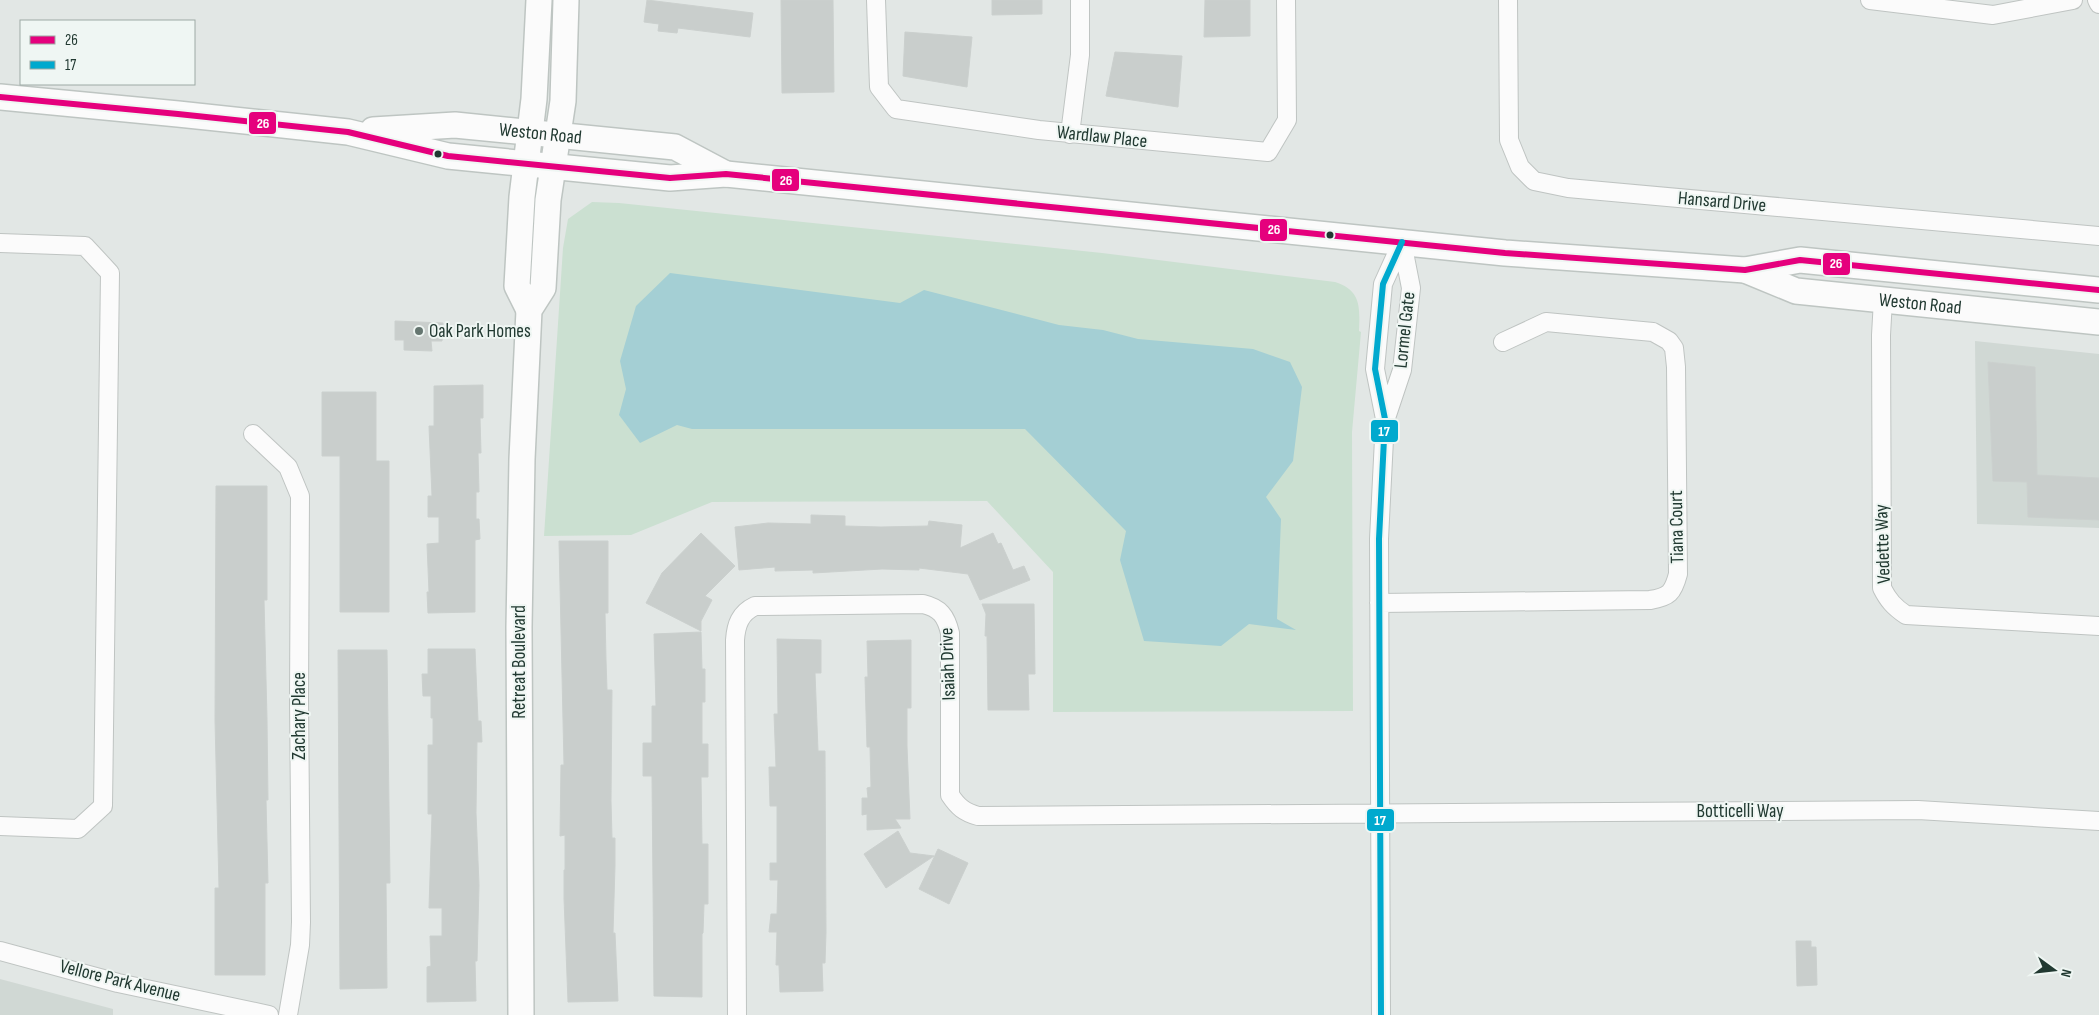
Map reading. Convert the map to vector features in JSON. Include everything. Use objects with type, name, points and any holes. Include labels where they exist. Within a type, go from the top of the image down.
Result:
[{"type":"main road","name":"Retreat Boulevard","points":[[521,1015],[519,527],[529,310],[517,286],[522,197],[534,99],[539,0]]},
{"type":"main road","name":"Retreat Boulevard","points":[[529,310],[543,288],[548,200],[563,101],[566,0]]},
{"type":"main road","name":"Weston Road","points":[[0,97],[348,132],[448,156],[670,178],[726,174],[1505,253],[1745,270],[1800,260],[2099,290]]},
{"type":"main road","name":"Weston Road","points":[[348,132],[455,124],[674,147],[726,174]]},
{"type":"main road","name":"Weston Road","points":[[1745,270],[1796,291],[2099,322]]},
{"type":"street","name":"Wardlaw Place","points":[[876,0],[879,87],[896,109],[1070,134],[1268,152],[1287,120],[1286,0]]},
{"type":"street","points":[[1070,134],[1080,55],[1080,0]]},
{"type":"street","name":"Hansard Drive","points":[[1508,0],[1509,140],[1520,167],[1534,181],[1568,188],[2099,236]]},
{"type":"street","points":[[1870,0],[1992,15],[2072,0]]},
{"type":"street","points":[[2098,0],[2099,4]]},
{"type":"street","name":"Lormel Gate","points":[[1382,1015],[1379,539],[1385,419],[1375,369],[1383,284],[1402,242]]},
{"type":"street","name":"Lormel Gate","points":[[1385,419],[1402,370],[1410,288],[1402,242]]},
{"type":"street","points":[[0,243],[85,246],[110,273],[103,806],[78,829],[0,826]]},
{"type":"street","name":"Vedette Way","points":[[1883,300],[1881,344],[1882,588],[1888,600],[1894,607],[1906,615],[2099,626]]},
{"type":"street","name":"Tiana Court","points":[[1379,603],[1650,600],[1670,594],[1675,585],[1678,574],[1676,367],[1674,348],[1669,341],[1653,332],[1546,322],[1503,342]]},
{"type":"street","name":"Zachary Place","points":[[253,434],[288,467],[300,496],[298,689],[300,945],[288,1015]]},
{"type":"street","name":"Isaiah Drive","points":[[737,1015],[736,628],[741,617],[755,606],[923,604],[933,606],[940,611],[946,618],[950,633],[950,795],[957,806],[968,813],[978,816],[1380,814]]},
{"type":"street","name":"Botticelli Way","points":[[1380,814],[1918,810],[2099,821]]},
{"type":"street","name":"Vellore Park Avenue","points":[[0,951],[118,983],[270,1015]]},
{"type":"shaded area","points":[[1975,341],[2099,354],[2099,528],[1977,524]]},
{"type":"shaded area","points":[[0,979],[113,1009],[113,1015],[0,1015]]},
{"type":"green space","points":[[592,202],[619,203],[1102,253],[1335,282],[1344,285],[1357,300],[1359,307],[1359,331],[1361,332],[1352,432],[1353,711],[1053,712],[1053,572],[987,501],[712,502],[631,535],[544,536],[563,248],[568,219]]},
{"type":"water","points":[[670,273],[900,303],[924,290],[1059,325],[1103,330],[1138,339],[1253,349],[1290,362],[1302,387],[1293,461],[1266,497],[1281,519],[1277,619],[1296,630],[1249,624],[1221,646],[1144,641],[1120,560],[1126,531],[1025,429],[692,429],[677,425],[640,443],[619,415],[626,389],[620,361],[636,306]]},
{"type":"building","points":[[647,0],[753,13],[750,37],[678,28],[677,33],[658,31],[659,24],[644,22]]},
{"type":"building","points":[[781,0],[833,0],[834,92],[782,93]]},
{"type":"building","points":[[992,0],[1042,0],[1042,14],[992,15]]},
{"type":"building","points":[[1205,0],[1250,0],[1250,36],[1204,37]]},
{"type":"building","points":[[905,32],[972,37],[967,87],[903,76]]},
{"type":"building","points":[[1115,52],[1182,56],[1178,107],[1106,96]]},
{"type":"building","name":"Oak Park Homes","points":[[395,321],[443,323],[442,341],[431,341],[432,351],[404,350],[404,340],[395,340]]},
{"type":"building","points":[[1988,362],[2035,367],[2037,475],[2099,478],[2099,520],[2028,517],[2027,482],[1993,481]]},
{"type":"building","points":[[483,385],[483,418],[480,418],[481,453],[478,453],[479,492],[476,492],[476,519],[479,519],[480,539],[475,540],[475,612],[428,613],[427,544],[439,543],[439,517],[428,517],[428,496],[432,496],[429,426],[434,426],[434,386]]},
{"type":"building","points":[[322,392],[376,392],[376,461],[389,461],[389,612],[340,612],[340,456],[322,456]]},
{"type":"building","points":[[216,486],[267,486],[267,600],[264,600],[268,883],[265,883],[265,975],[215,975],[215,888],[219,888],[215,720]]},
{"type":"building","points":[[811,515],[845,516],[845,526],[928,526],[929,521],[962,525],[960,548],[993,533],[998,544],[1001,543],[1013,570],[1024,566],[1030,580],[980,600],[968,574],[919,568],[919,570],[882,569],[813,573],[813,570],[775,571],[775,567],[739,570],[735,527],[768,523],[811,524]]},
{"type":"building","points":[[701,533],[735,566],[705,596],[712,600],[701,621],[701,631],[646,603],[662,573]]},
{"type":"building","points":[[559,541],[608,541],[608,613],[605,613],[606,660],[607,690],[612,690],[611,801],[612,838],[615,838],[613,933],[615,933],[618,1001],[568,1002],[564,898],[565,835],[560,836],[561,765],[564,765]]},
{"type":"building","points":[[982,604],[1034,604],[1035,674],[1028,674],[1029,710],[988,710],[986,614]]},
{"type":"building","points":[[701,632],[702,669],[705,669],[705,702],[702,702],[702,744],[708,744],[708,777],[701,777],[702,844],[708,844],[708,904],[704,904],[702,934],[702,997],[654,996],[652,776],[643,776],[643,743],[652,743],[652,706],[656,706],[654,634]]},
{"type":"building","points":[[777,639],[821,640],[821,673],[815,673],[818,751],[825,751],[826,932],[825,963],[822,963],[823,991],[780,992],[779,965],[776,965],[777,932],[769,932],[771,914],[777,914],[778,880],[770,880],[770,863],[777,863],[777,806],[770,806],[769,767],[776,767],[774,714],[778,714]]},
{"type":"building","points":[[911,640],[911,708],[907,708],[910,819],[895,819],[901,828],[867,830],[867,814],[862,815],[862,798],[868,798],[867,788],[871,787],[870,747],[867,747],[865,677],[868,677],[867,641]]},
{"type":"building","points":[[428,649],[475,649],[478,721],[481,721],[482,742],[477,742],[476,813],[479,885],[477,961],[475,961],[476,1001],[427,1002],[427,967],[431,966],[430,936],[442,936],[442,908],[429,908],[432,814],[428,814],[428,745],[433,745],[433,718],[431,718],[431,696],[423,696],[422,674],[428,674]]},
{"type":"building","points":[[338,650],[387,650],[390,883],[386,883],[387,988],[340,989]]},
{"type":"building","points":[[898,831],[910,853],[934,856],[886,888],[864,854]]},
{"type":"building","points":[[938,849],[968,863],[949,904],[919,889]]},
{"type":"building","points":[[1796,941],[1811,941],[1811,947],[1816,947],[1817,985],[1797,986]]},
{"type":"transit line","name":"26","points":[[0,97],[348,132],[448,156],[670,178],[726,174],[1505,253],[1745,270],[1800,260],[2099,290]]},
{"type":"transit line","name":"17","points":[[1381,1015],[1379,539],[1385,419],[1375,369],[1383,284],[1402,242]]},
{"type":"place","name":"Oak Park Homes","points":[[419,331]]}]
